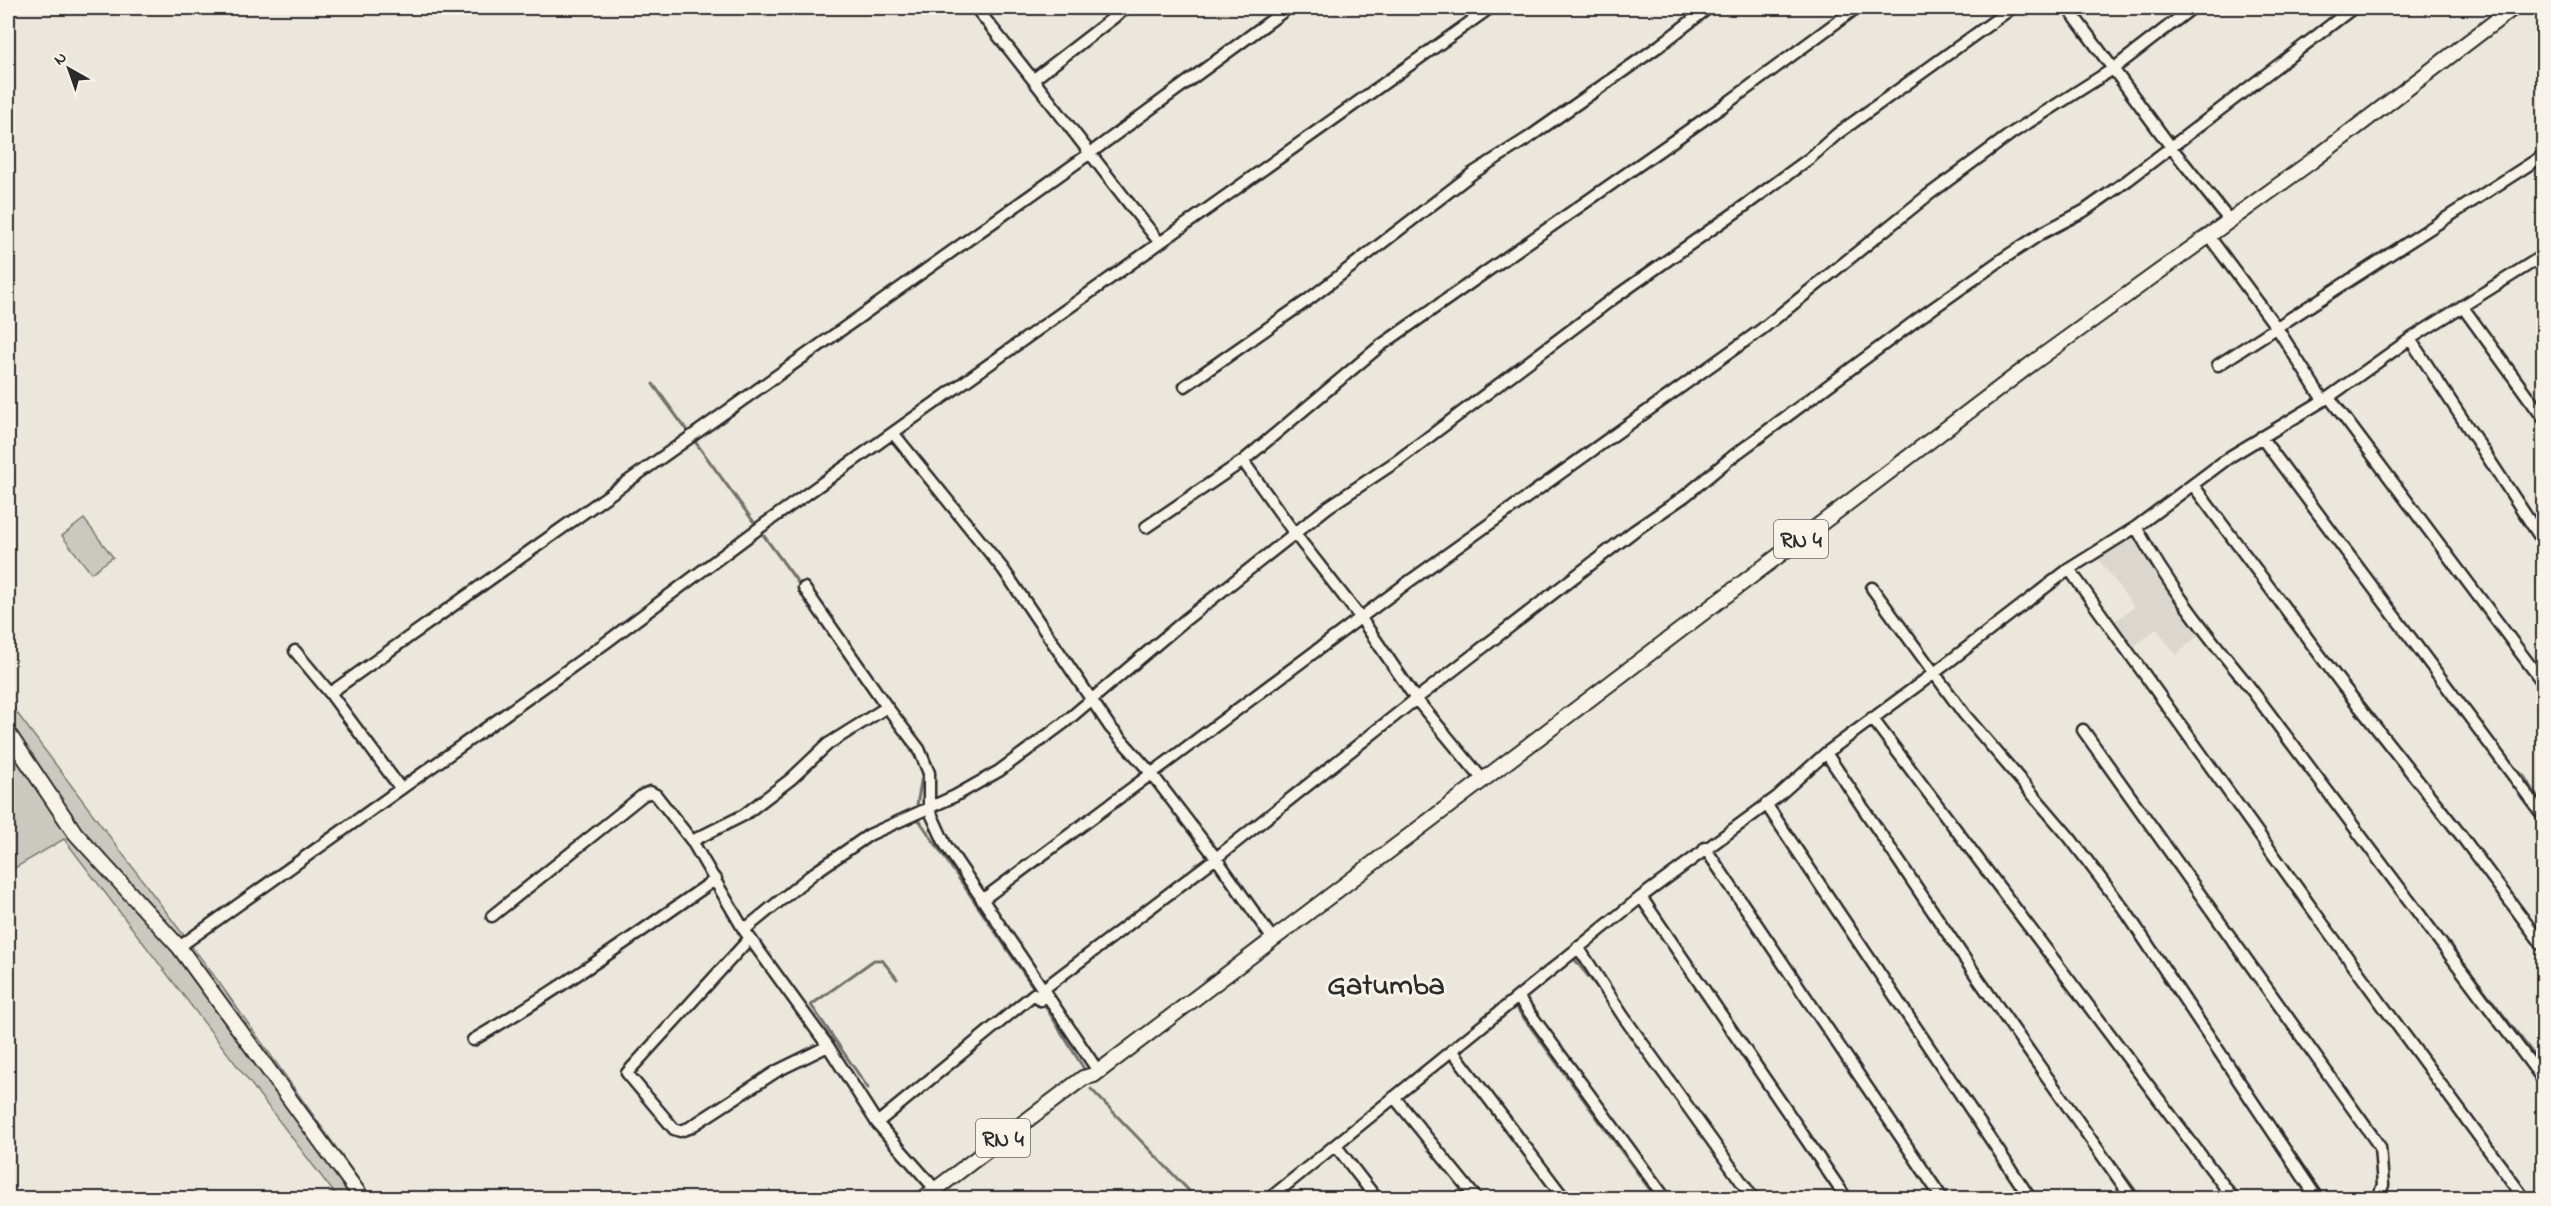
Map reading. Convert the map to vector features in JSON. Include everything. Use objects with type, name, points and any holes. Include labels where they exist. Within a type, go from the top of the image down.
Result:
[{"type":"main road","name":"RN 4","points":[[934,1196],[1083,1078],[1094,1075],[2030,365],[2321,154],[2513,8]]},
{"type":"main road","points":[[8,733],[75,833],[179,947],[362,1198]]},
{"type":"street","points":[[976,8],[1034,79],[1089,154],[1160,243]]},
{"type":"street","points":[[1034,79],[1126,8]]},
{"type":"street","points":[[330,693],[1089,154],[1288,8]]},
{"type":"street","points":[[179,947],[604,644],[750,535],[1490,8]]},
{"type":"street","points":[[1185,386],[1308,300],[1473,173],[1528,138],[1659,46],[1708,8]]},
{"type":"street","points":[[1146,527],[1243,461],[1380,346],[1716,111],[1856,8]]},
{"type":"street","points":[[828,1046],[777,1071],[689,1128],[680,1131],[674,1129],[627,1073],[747,934],[814,873],[869,835],[920,813],[999,771],[1093,699],[1184,621],[1328,507],[1397,461],[1602,306],[1743,207],[1810,158],[1838,134],[2012,8]]},
{"type":"street","points":[[2068,8],[2171,147],[2229,220]]},
{"type":"street","points":[[982,900],[1360,617],[1762,329],[1927,196],[2003,140],[2112,69],[2192,8]]},
{"type":"street","points":[[877,1123],[1034,994],[1043,995],[1416,699],[1918,319],[2042,233],[2084,211],[2353,8]]},
{"type":"street","points":[[2218,365],[2544,155]]},
{"type":"street","points":[[2208,235],[2326,398],[2544,684]]},
{"type":"street","points":[[1277,1196],[1394,1097],[1641,897],[1766,804],[1826,753],[1933,675],[2069,569],[2136,527],[2261,437],[2326,398],[2410,339],[2544,255]]},
{"type":"street","points":[[2462,306],[2544,419]]},
{"type":"street","points":[[2410,339],[2544,543]]},
{"type":"street","points":[[893,433],[1003,569],[1110,726],[1151,773],[1216,858],[1272,938]]},
{"type":"street","points":[[2261,437],[2544,817]]},
{"type":"street","points":[[1243,461],[1295,534],[1360,617],[1416,699],[1483,780]]},
{"type":"street","points":[[2193,485],[2349,694],[2460,834],[2544,947]]},
{"type":"street","points":[[2136,527],[2148,549],[2208,638],[2248,685],[2544,1081]]},
{"type":"street","points":[[2069,569],[2309,905],[2524,1198]]},
{"type":"street","points":[[804,588],[884,709],[919,749],[929,773],[920,813]]},
{"type":"street","points":[[1872,588],[1933,675],[2070,838],[2126,912],[2317,1198]]},
{"type":"street","points":[[296,651],[401,789]]},
{"type":"street","points":[[692,841],[744,815],[806,767],[828,744],[884,709]]},
{"type":"street","points":[[1872,718],[2233,1198]]},
{"type":"street","points":[[2083,730],[2380,1147],[2383,1185],[2378,1198]]},
{"type":"street","points":[[1826,753],[1979,980],[2132,1198]]},
{"type":"street","points":[[492,916],[650,792],[656,795],[692,841],[747,934],[828,1046],[877,1123],[934,1196]]},
{"type":"street","points":[[1766,804],[2030,1198]]},
{"type":"street","points":[[920,813],[945,844],[1043,995],[1098,1071]]},
{"type":"street","points":[[1705,848],[1942,1198]]},
{"type":"street","points":[[473,1040],[575,977],[716,879]]},
{"type":"street","points":[[1641,897],[1846,1198]]},
{"type":"street","points":[[1578,947],[1623,1016],[1753,1198]]},
{"type":"street","points":[[1518,997],[1665,1198]]},
{"type":"street","points":[[1452,1050],[1564,1198]]},
{"type":"street","points":[[1394,1097],[1476,1198]]},
{"type":"street","points":[[1336,1146],[1376,1198]]},
{"type":"shaded area","points":[[84,519],[113,557],[91,573],[62,536]]},
{"type":"shaded area","points":[[2133,534],[2200,634],[2176,655],[2157,629],[2128,651],[2110,625],[2134,607],[2097,557]]},
{"type":"shaded area","points":[[8,701],[218,981],[372,1198],[338,1198],[64,839],[8,872]]},
{"type":"waterway","points":[[653,384],[802,588]]},
{"type":"waterway","points":[[2195,497],[2202,505]]},
{"type":"waterway","points":[[866,686],[896,727]]},
{"type":"waterway","points":[[900,732],[923,770],[916,811]]},
{"type":"waterway","points":[[2079,734],[2099,762]]},
{"type":"waterway","points":[[2512,767],[2523,775],[2544,805]]},
{"type":"waterway","points":[[917,817],[1035,990]]},
{"type":"waterway","points":[[2446,825],[2473,860]]},
{"type":"waterway","points":[[2416,901],[2544,1068]]},
{"type":"waterway","points":[[868,1088],[811,1005],[874,960],[882,960],[897,979]]},
{"type":"waterway","points":[[1575,960],[1606,998]]},
{"type":"waterway","points":[[1042,1001],[1086,1072]]},
{"type":"waterway","points":[[2283,1002],[2379,1135]]},
{"type":"waterway","points":[[1515,1006],[1656,1198]]},
{"type":"waterway","points":[[2242,1077],[2248,1085]]},
{"type":"waterway","points":[[1091,1089],[1196,1198]]},
{"type":"waterway","points":[[1862,1090],[1892,1134]]},
{"type":"waterway","points":[[1787,1120],[1798,1137]]},
{"type":"waterway","points":[[2092,1132],[2141,1198]]},
{"type":"district","name":"Gatumba","points":[[1386,984]]}]
